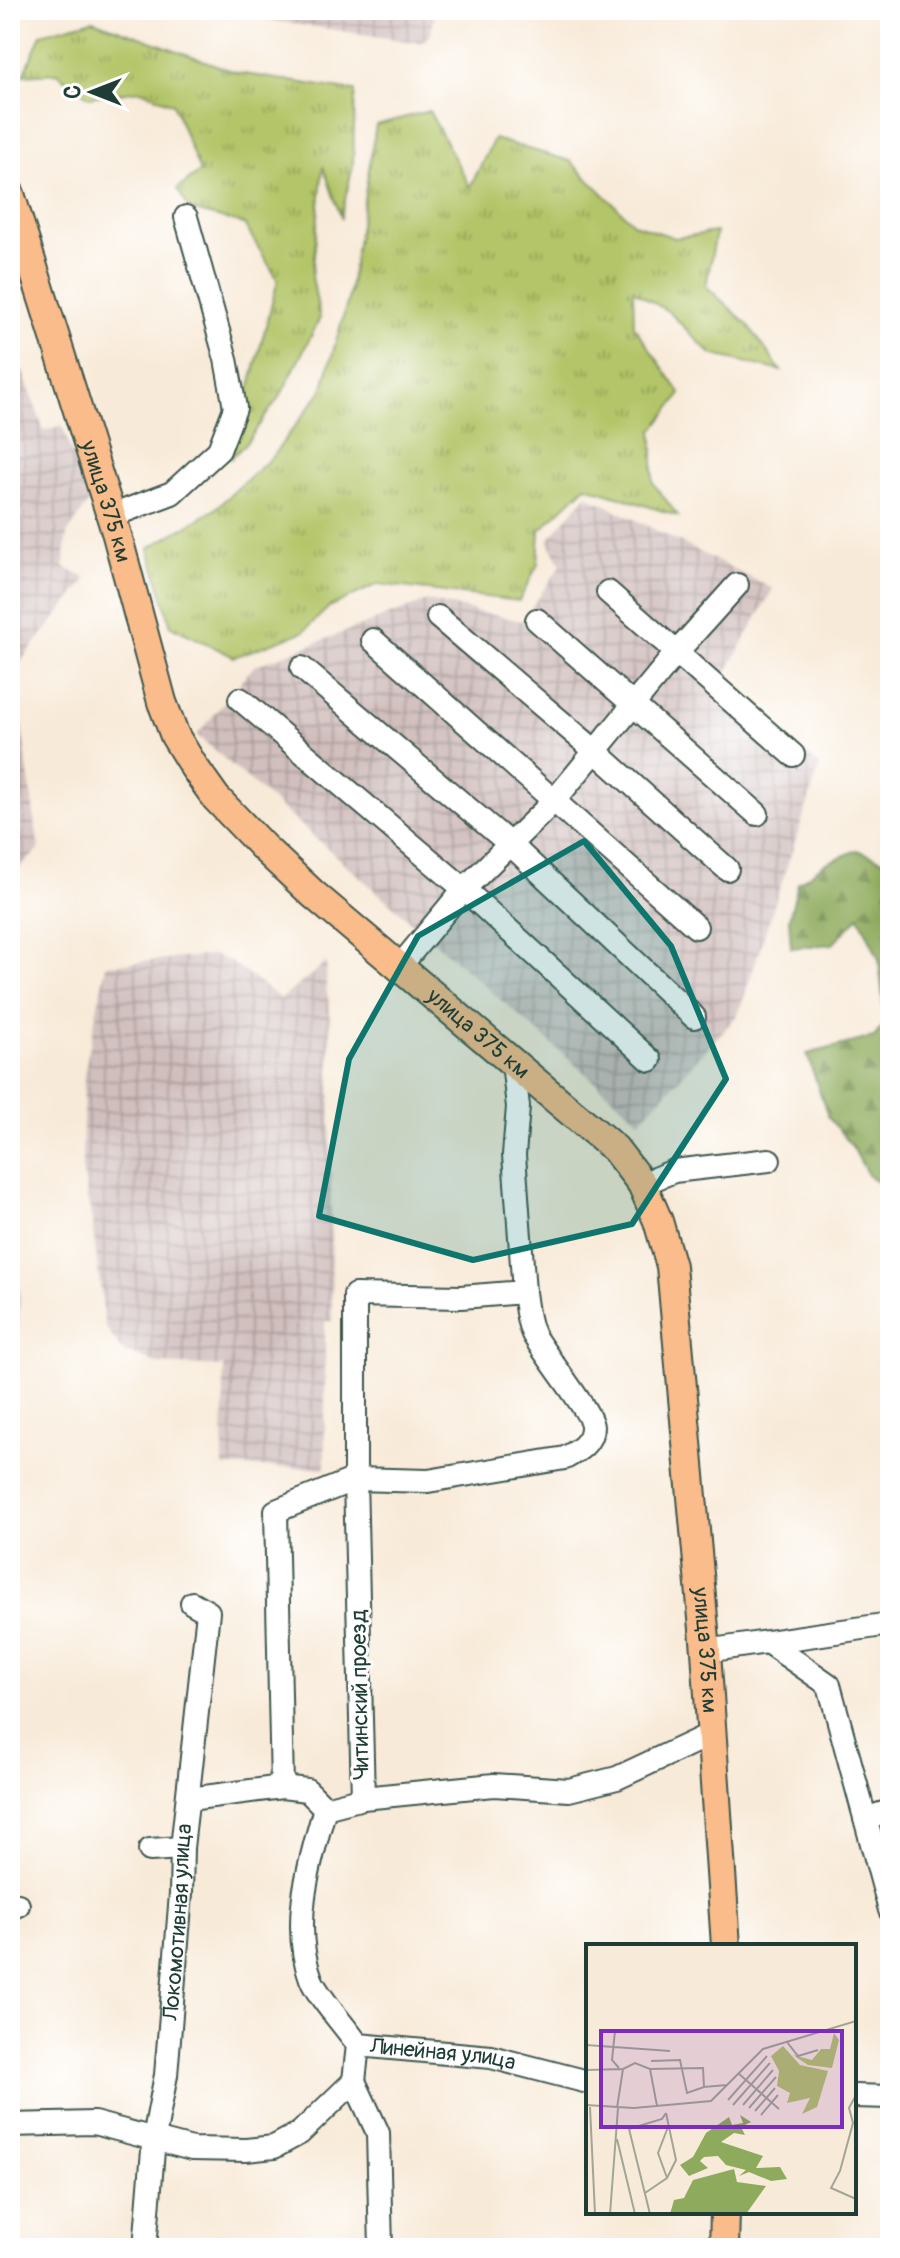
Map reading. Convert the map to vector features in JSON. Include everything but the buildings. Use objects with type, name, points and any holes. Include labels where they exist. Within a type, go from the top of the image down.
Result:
[{"type":"main road","name":"улица 375 км","points":[[10,194],[111,516],[162,702],[175,736],[194,767],[216,798],[313,894],[596,1130],[642,1184],[658,1221],[671,1266],[706,1651],[726,1944]]},
{"type":"main road","points":[[724,2248],[725,2214]]},
{"type":"street","points":[[111,516],[172,493],[219,450],[235,408],[226,359],[186,217]]},
{"type":"street","points":[[400,966],[464,889],[554,801],[676,653],[737,585]]},
{"type":"street","points":[[608,592],[793,755]]},
{"type":"street","points":[[438,617],[727,869]]},
{"type":"street","points":[[537,620],[757,814]]},
{"type":"street","points":[[373,640],[696,927]]},
{"type":"street","points":[[302,668],[511,845],[694,1017]]},
{"type":"street","points":[[240,699],[464,889],[650,1060]]},
{"type":"street","points":[[282,1787],[276,1511],[355,1479],[428,1481],[565,1458],[581,1450],[593,1426],[589,1414],[548,1360],[532,1331],[524,1292],[514,1155],[518,1107],[513,1062]]},
{"type":"street","points":[[642,1184],[674,1171],[769,1160]]},
{"type":"street","name":"Читинский проезд","points":[[325,1808],[363,1798],[355,1479],[355,1295],[461,1297],[524,1292]]},
{"type":"street","name":"Локомотивная улица","points":[[145,2248],[154,2138],[166,2075],[182,1848],[208,1612],[192,1603]]},
{"type":"street","points":[[706,1651],[890,1624]]},
{"type":"street","points":[[769,1643],[829,1685],[890,1910]]},
{"type":"street","points":[[363,1798],[494,1785],[569,1790],[617,1778],[711,1734]]},
{"type":"street","points":[[189,1799],[282,1787],[307,1790],[325,1808],[309,1866],[300,1936],[312,1981],[358,2045]]},
{"type":"street","points":[[865,1819],[890,1811]]},
{"type":"street","points":[[150,1850],[182,1848]]},
{"type":"street","name":"Линейная улица","points":[[381,2248],[378,2133],[354,2081],[358,2045],[491,2057],[586,2081]]},
{"type":"street","points":[[10,2125],[94,2123],[192,2149],[274,2147],[300,2133],[354,2081]]},
{"type":"street","points":[[856,2096],[890,2097]]},
{"type":"highlighted area","points":[[584,841],[671,946],[726,1079],[632,1224],[473,1260],[319,1216],[349,1059],[418,936]]},
{"type":"shaded area","points":[[205,10],[436,10],[430,36],[420,43]]},
{"type":"shaded area","points":[[10,335],[44,431],[62,425],[89,502],[67,534],[64,567],[87,579],[14,670],[39,850],[10,876]]},
{"type":"shaded area","points":[[586,495],[773,589],[719,686],[820,766],[738,1015],[640,1121],[197,735],[254,666],[427,601],[522,621],[561,565],[548,540]]},
{"type":"shaded area","points":[[214,955],[231,962],[281,999],[327,962],[332,1321],[325,1321],[325,1468],[223,1467],[224,1367],[158,1364],[121,1350],[105,1326],[82,1168],[84,1074],[106,965]]},
{"type":"shaded area","points":[[10,1188],[20,1296],[10,1473]]},
{"type":"green space","points":[[93,20],[238,73],[355,91],[353,165],[341,217],[323,166],[312,277],[320,318],[282,393],[247,442],[231,458],[278,280],[244,224],[190,210],[177,189],[200,172],[173,104],[141,90],[89,97],[57,73],[24,75],[41,34]]},
{"type":"green space","points":[[429,111],[470,187],[494,139],[570,161],[634,224],[675,238],[716,232],[706,286],[748,325],[781,371],[711,354],[669,312],[633,290],[634,326],[681,394],[653,431],[653,483],[678,516],[586,486],[540,530],[538,564],[519,601],[378,584],[329,607],[303,632],[234,657],[171,626],[149,548],[214,510],[272,457],[322,390],[348,300],[376,125]]},
{"type":"green space","points":[[857,850],[888,862],[890,1189],[868,1175],[852,1146],[828,1117],[807,1054],[874,1037],[885,1023],[879,959],[859,916],[833,944],[791,948],[789,919],[798,883],[824,864]]}]
